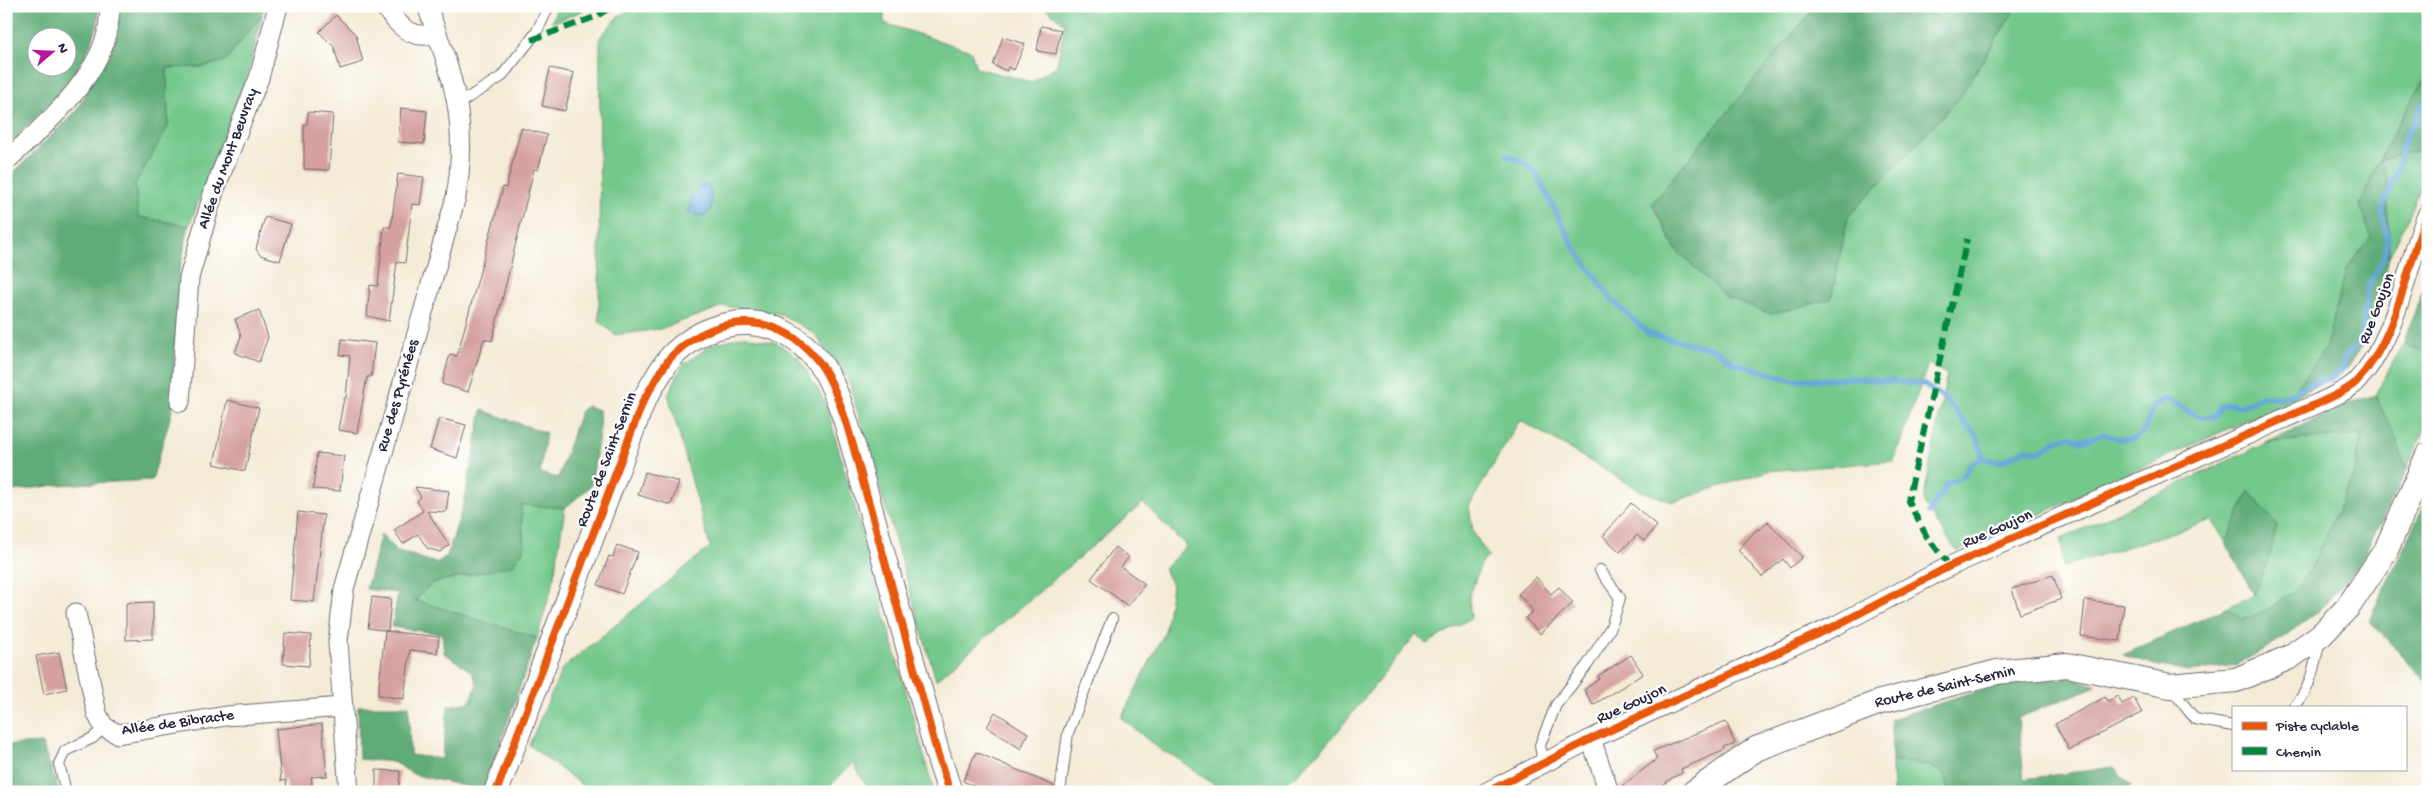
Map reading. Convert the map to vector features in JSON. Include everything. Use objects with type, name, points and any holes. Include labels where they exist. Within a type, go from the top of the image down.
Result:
[{"type":"street","points":[[6,162],[72,96],[93,63],[107,34],[110,6]]},
{"type":"street","name":"Allée du Mont Beuvray","points":[[180,402],[189,278],[214,191],[259,78],[278,6]]},
{"type":"street","points":[[385,6],[399,26],[409,33],[427,36],[437,34]]},
{"type":"street","name":"Rue des Pyrénées","points":[[348,792],[338,642],[344,589],[456,197],[461,168],[458,104],[450,69],[427,6]]},
{"type":"street","name":"Rue Goujon","points":[[1487,792],[1591,739],[1835,626],[1950,566],[2320,403],[2355,383],[2381,348],[2396,310],[2415,242],[2428,213]]},
{"type":"street","name":"Route de Saint-Sernin","points":[[496,792],[643,401],[673,355],[691,340],[726,324],[759,322],[796,339],[819,363],[831,384],[851,437],[937,752],[950,792]]},
{"type":"street","name":"Route de Saint-Sernin","points":[[1694,792],[1764,746],[1880,702],[1998,672],[2067,665],[2170,686],[2236,680],[2290,657],[2321,635],[2348,607],[2386,550],[2428,455]]},
{"type":"street","name":"Allée de Bibracte","points":[[76,612],[97,714],[104,728],[118,734],[226,716],[342,707]]},
{"type":"street","points":[[1591,739],[1609,792]]},
{"type":"lane","points":[[458,104],[501,77],[536,33],[549,6]]},
{"type":"lane","points":[[1543,764],[1540,745],[1556,705],[1588,664],[1611,627],[1620,598],[1600,570]]},
{"type":"lane","points":[[1060,792],[1068,732],[1112,619]]},
{"type":"lane","points":[[2294,706],[2298,702],[2312,674],[2321,635]]},
{"type":"lane","points":[[2170,686],[2195,719],[2232,726]]},
{"type":"lane","points":[[66,792],[59,764],[65,751],[93,738],[104,728]]},
{"type":"green space","points":[[6,6],[99,6],[96,27],[90,47],[78,67],[78,28],[28,28],[28,78],[70,78],[6,148]]},
{"type":"green space","points":[[122,6],[264,6],[262,15],[225,61],[202,67],[167,68],[168,126],[135,184],[138,217],[189,226],[179,273],[172,411],[152,480],[56,485],[6,492],[6,180],[77,110],[114,42]]},
{"type":"green space","points":[[557,6],[594,6],[552,23]]},
{"type":"green space","points":[[638,6],[884,6],[884,23],[971,51],[976,68],[1032,82],[1057,65],[1065,24],[1043,6],[1816,6],[1652,203],[1676,250],[1726,297],[1771,314],[1831,299],[1848,217],[1960,97],[2017,6],[2428,6],[2428,74],[2399,121],[2380,159],[2428,148],[2428,170],[2406,223],[2389,257],[2387,177],[2379,160],[2360,205],[2371,237],[2346,270],[2326,347],[2287,402],[1957,552],[1923,502],[1947,374],[1928,364],[1894,461],[1767,471],[1673,502],[1641,491],[1520,420],[1469,506],[1473,532],[1489,557],[1482,561],[1469,598],[1471,618],[1426,644],[1416,634],[1334,736],[1298,774],[1276,790],[1224,792],[1174,756],[1162,751],[1121,718],[1165,632],[1172,585],[1164,569],[1186,546],[1143,503],[936,680],[849,382],[814,333],[781,314],[724,306],[660,329],[615,335],[599,321],[600,37],[619,16]]},
{"type":"green space","points":[[1816,6],[2017,6],[1960,97],[1848,217],[1831,299],[1771,314],[1726,297],[1676,250],[1652,203]]},
{"type":"green space","points":[[262,15],[249,71],[189,226],[138,217],[135,184],[168,126],[167,68],[202,67],[225,61]]},
{"type":"green space","points":[[2428,74],[2428,148],[2380,160],[2400,122]]},
{"type":"green space","points":[[2380,160],[2387,177],[2389,257],[2380,304],[2367,339],[2347,368],[2287,402],[2326,347],[2346,270],[2371,237],[2360,205]]},
{"type":"green space","points":[[2428,275],[2428,352],[2403,344]]},
{"type":"green space","points":[[743,336],[777,343],[799,358],[826,404],[934,792],[870,792],[853,763],[824,792],[591,792],[529,745],[562,669],[710,547],[668,394],[683,365],[711,345]]},
{"type":"green space","points":[[2403,344],[2428,352],[2428,420],[2407,470],[2396,438],[2375,395]]},
{"type":"green space","points":[[2375,395],[2396,438],[2407,470],[2358,567],[2317,613],[2276,642],[2237,665],[2190,671],[2159,666],[2123,655],[2226,608],[2244,620],[2272,607],[2295,590],[2312,567],[2353,476],[2362,434],[2266,443],[2350,403]]},
{"type":"green space","points":[[586,406],[599,410],[600,428],[591,486],[565,508],[521,505],[524,548],[513,565],[432,583],[415,600],[537,638],[484,790],[415,775],[393,762],[359,759],[358,706],[409,706],[410,755],[442,759],[448,706],[470,702],[477,684],[472,672],[444,653],[442,634],[392,627],[398,593],[366,589],[381,534],[396,550],[436,563],[447,556],[464,503],[482,410],[546,433],[540,473],[558,478],[580,412]]},
{"type":"green space","points":[[2362,433],[2353,476],[2312,567],[2295,590],[2272,607],[2244,620],[2226,608],[2254,595],[2249,492],[2226,543],[2212,520],[2063,567],[2061,539],[2266,443]]},
{"type":"green space","points":[[2249,491],[2277,525],[2271,552],[2254,595],[2226,543]]},
{"type":"green space","points":[[2428,497],[2428,684],[2369,620]]},
{"type":"green space","points":[[521,504],[565,508],[553,583],[537,638],[415,601],[432,583],[513,565],[524,548]]},
{"type":"green space","points":[[2073,677],[2096,686],[2018,718],[2024,779],[2114,767],[2131,787],[2113,792],[1948,792],[1944,774],[1928,765],[1892,761],[1891,719],[1998,685]]},
{"type":"green space","points":[[42,743],[59,792],[6,792],[6,745]]},
{"type":"green space","points":[[1892,761],[1928,765],[1944,774],[1948,792],[1893,792]]},
{"type":"water","points":[[708,184],[711,192],[711,210],[704,216],[688,214],[695,191]]},
{"type":"building","points":[[336,15],[356,35],[363,62],[340,69],[334,47],[319,32]]},
{"type":"building","points":[[1041,26],[1061,30],[1056,54],[1037,51]]},
{"type":"building","points":[[1003,37],[1025,44],[1014,70],[1008,67],[1007,71],[993,65]]},
{"type":"building","points":[[550,68],[574,73],[565,111],[542,106]]},
{"type":"building","points":[[401,108],[427,111],[424,144],[398,142]]},
{"type":"building","points":[[308,112],[333,114],[329,170],[304,169],[304,124],[307,124]]},
{"type":"building","points":[[521,128],[547,135],[538,170],[534,169],[492,341],[484,339],[468,392],[442,384],[450,354],[457,356],[503,187],[506,188]]},
{"type":"building","points":[[398,174],[424,177],[420,205],[412,204],[405,263],[397,262],[389,321],[367,316],[370,285],[378,286],[384,227],[391,227]]},
{"type":"building","points":[[265,217],[291,224],[280,261],[260,255],[256,249]]},
{"type":"building","points":[[259,310],[268,337],[259,362],[235,353],[241,336],[235,319]]},
{"type":"building","points":[[342,339],[375,343],[371,377],[367,377],[357,433],[338,430],[344,398],[346,398],[350,356],[340,355]]},
{"type":"building","points":[[227,400],[259,408],[245,471],[214,464]]},
{"type":"building","points":[[439,418],[466,425],[457,458],[430,449]]},
{"type":"building","points":[[317,453],[344,456],[340,491],[313,489]]},
{"type":"building","points":[[645,472],[679,482],[671,505],[638,495]]},
{"type":"building","points":[[415,487],[449,491],[446,512],[427,511],[449,545],[440,552],[427,548],[418,534],[403,544],[394,530],[423,511],[417,501],[421,497]]},
{"type":"building","points":[[1631,503],[1657,526],[1644,541],[1637,535],[1620,552],[1603,536]]},
{"type":"building","points":[[298,512],[324,515],[314,602],[290,600]]},
{"type":"building","points":[[1768,522],[1802,557],[1790,568],[1783,559],[1762,577],[1738,550],[1758,528],[1759,530]]},
{"type":"building","points":[[617,545],[638,552],[622,594],[598,585],[609,556],[613,557]]},
{"type":"building","points":[[1115,547],[1129,557],[1121,567],[1145,584],[1128,606],[1091,579]]},
{"type":"building","points":[[2053,575],[2061,599],[2020,614],[2012,589]]},
{"type":"building","points":[[1536,577],[1551,594],[1559,587],[1573,603],[1540,634],[1525,618],[1533,611],[1518,594]]},
{"type":"building","points":[[372,597],[391,599],[388,631],[368,628]]},
{"type":"building","points":[[2085,600],[2124,605],[2120,641],[2081,636]]},
{"type":"building","points":[[153,602],[153,639],[126,640],[126,603]]},
{"type":"building","points":[[385,631],[439,637],[437,653],[410,650],[404,699],[378,695]]},
{"type":"building","points":[[285,633],[311,635],[309,666],[283,664]]},
{"type":"building","points":[[59,652],[67,689],[44,694],[36,656]]},
{"type":"building","points":[[1631,655],[1643,674],[1593,705],[1584,690],[1599,679],[1598,676]]},
{"type":"building","points":[[2118,696],[2122,704],[2134,698],[2142,713],[2069,750],[2055,724],[2105,697],[2107,701]]},
{"type":"building","points":[[995,712],[1028,733],[1021,749],[987,727]]},
{"type":"building","points":[[1726,721],[1735,744],[1681,769],[1682,773],[1654,792],[1620,792],[1619,788],[1657,759],[1653,751]]},
{"type":"building","points":[[322,724],[327,776],[311,777],[313,792],[287,792],[286,780],[281,781],[276,729]]},
{"type":"building","points":[[976,752],[1054,786],[1053,792],[988,792],[963,781]]},
{"type":"building","points":[[376,770],[400,771],[399,792],[376,792]]},
{"type":"waterway","points":[[1929,513],[1947,484],[1965,475],[1970,464],[1983,458],[2000,462],[2027,449],[2040,452],[2056,441],[2070,436],[2080,441],[2104,434],[2119,439],[2133,439],[2143,432],[2154,405],[2164,399],[2172,401],[2199,417],[2216,416],[2221,406],[2229,404],[2240,407],[2262,396],[2282,398],[2312,383],[2330,379],[2341,371],[2345,355],[2357,347],[2361,340],[2368,286],[2384,257],[2387,241],[2382,209],[2396,173],[2406,134],[2415,122],[2422,104],[2428,100]]},
{"type":"waterway","points":[[1507,155],[1525,163],[1536,173],[1574,247],[1612,300],[1649,334],[1717,350],[1734,363],[1793,380],[1851,378],[1923,384],[1946,400],[1978,438],[1983,458]]},
{"type":"marked path","points":[[531,40],[595,17],[613,6]]},
{"type":"marked path","points":[[1950,566],[1927,537],[1908,501],[1967,239]]},
{"type":"cycle path","points":[[1487,792],[1591,739],[1835,626],[1950,566],[2339,394],[2356,382],[2382,344],[2400,301],[2428,213]]},
{"type":"cycle path","points":[[496,792],[643,401],[670,358],[693,339],[711,330],[730,324],[749,323],[768,326],[786,334],[803,346],[819,362],[835,391],[854,448],[937,752],[950,792]]}]
